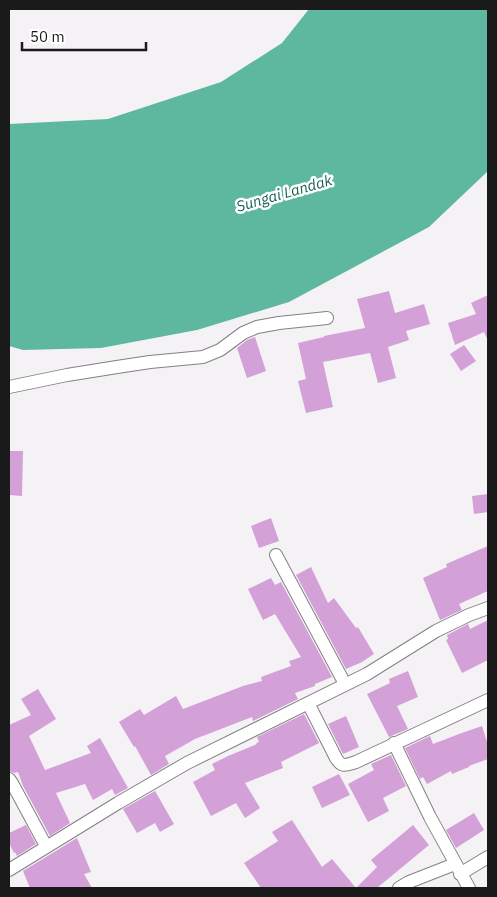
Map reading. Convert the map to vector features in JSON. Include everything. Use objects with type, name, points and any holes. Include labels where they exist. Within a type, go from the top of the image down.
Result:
[{"type":"street","points":[[9,387],[117,367],[204,357],[220,350],[243,333],[257,327],[327,318]]},
{"type":"street","points":[[276,555],[344,684]]},
{"type":"street","points":[[9,870],[46,846],[187,763],[367,674],[436,631],[488,608]]},
{"type":"street","points":[[308,703],[332,751],[342,765],[356,762],[488,700]]},
{"type":"street","points":[[394,744],[430,817],[469,888]]},
{"type":"street","points":[[9,779],[46,846]]},
{"type":"street","points":[[399,888],[409,882],[458,869],[488,857]]},
{"type":"water","name":"Sungai Landak","points":[[309,9],[488,9],[488,171],[429,227],[289,302],[197,330],[101,348],[23,350],[9,346],[9,124],[108,119],[221,82],[282,43]]},
{"type":"building","points":[[389,291],[395,313],[424,304],[430,324],[406,331],[409,340],[388,347],[396,378],[378,383],[370,353],[323,362],[333,407],[306,413],[298,381],[306,379],[298,343],[365,328],[357,299]]},
{"type":"building","points":[[488,295],[488,341],[484,332],[455,345],[448,323],[476,314],[471,303]]},
{"type":"building","points":[[255,337],[266,371],[247,378],[237,348],[247,340]]},
{"type":"building","points":[[464,345],[476,361],[461,371],[450,354]]},
{"type":"building","points":[[9,451],[23,451],[22,496],[9,495]]},
{"type":"building","points":[[488,494],[488,512],[474,514],[472,496]]},
{"type":"building","points":[[271,518],[279,541],[259,548],[251,526]]},
{"type":"building","points":[[488,546],[488,591],[459,604],[462,610],[440,620],[423,578],[447,567],[446,564]]},
{"type":"building","points":[[311,567],[328,603],[334,598],[356,628],[358,627],[374,654],[346,669],[296,575]]},
{"type":"building","points":[[271,578],[275,585],[281,582],[332,677],[315,684],[315,686],[295,693],[298,699],[253,721],[252,717],[195,739],[165,756],[169,764],[151,775],[119,722],[140,709],[144,715],[176,696],[183,709],[243,686],[262,681],[261,677],[291,666],[289,661],[301,657],[275,614],[263,620],[248,589]]},
{"type":"building","points":[[488,620],[488,660],[462,673],[446,640],[448,639],[447,635],[468,624],[470,629]]},
{"type":"building","points":[[408,671],[418,697],[397,706],[408,729],[389,737],[367,694],[390,683],[389,679]]},
{"type":"building","points":[[38,689],[56,719],[29,736],[45,770],[91,753],[87,746],[100,738],[128,788],[115,795],[112,789],[93,800],[85,784],[56,793],[70,823],[50,836],[23,786],[18,772],[9,771],[9,725],[31,715],[21,699]]},
{"type":"building","points":[[304,714],[319,743],[281,762],[283,768],[245,783],[260,808],[245,818],[236,803],[211,816],[193,782],[215,770],[212,764],[257,744],[259,742],[257,737]]},
{"type":"building","points":[[346,716],[359,747],[343,754],[328,724]]},
{"type":"building","points":[[482,726],[488,745],[488,759],[452,774],[451,771],[427,784],[423,777],[420,779],[405,748],[430,736],[433,744]]},
{"type":"building","points":[[391,755],[406,786],[383,798],[389,811],[368,822],[348,784],[374,770],[371,764]]},
{"type":"building","points":[[339,774],[350,795],[322,808],[312,787]]},
{"type":"building","points":[[155,791],[174,824],[160,832],[155,823],[137,833],[123,809]]},
{"type":"building","points":[[474,813],[484,830],[456,848],[446,830]]},
{"type":"building","points":[[292,820],[322,867],[332,859],[356,888],[261,888],[244,863],[278,841],[272,832]]},
{"type":"building","points":[[26,825],[36,844],[17,856],[9,843],[9,833]]},
{"type":"building","points":[[413,825],[429,845],[377,888],[356,888],[377,867],[371,860]]},
{"type":"building","points":[[77,838],[91,872],[84,874],[92,888],[30,888],[23,871]]}]
